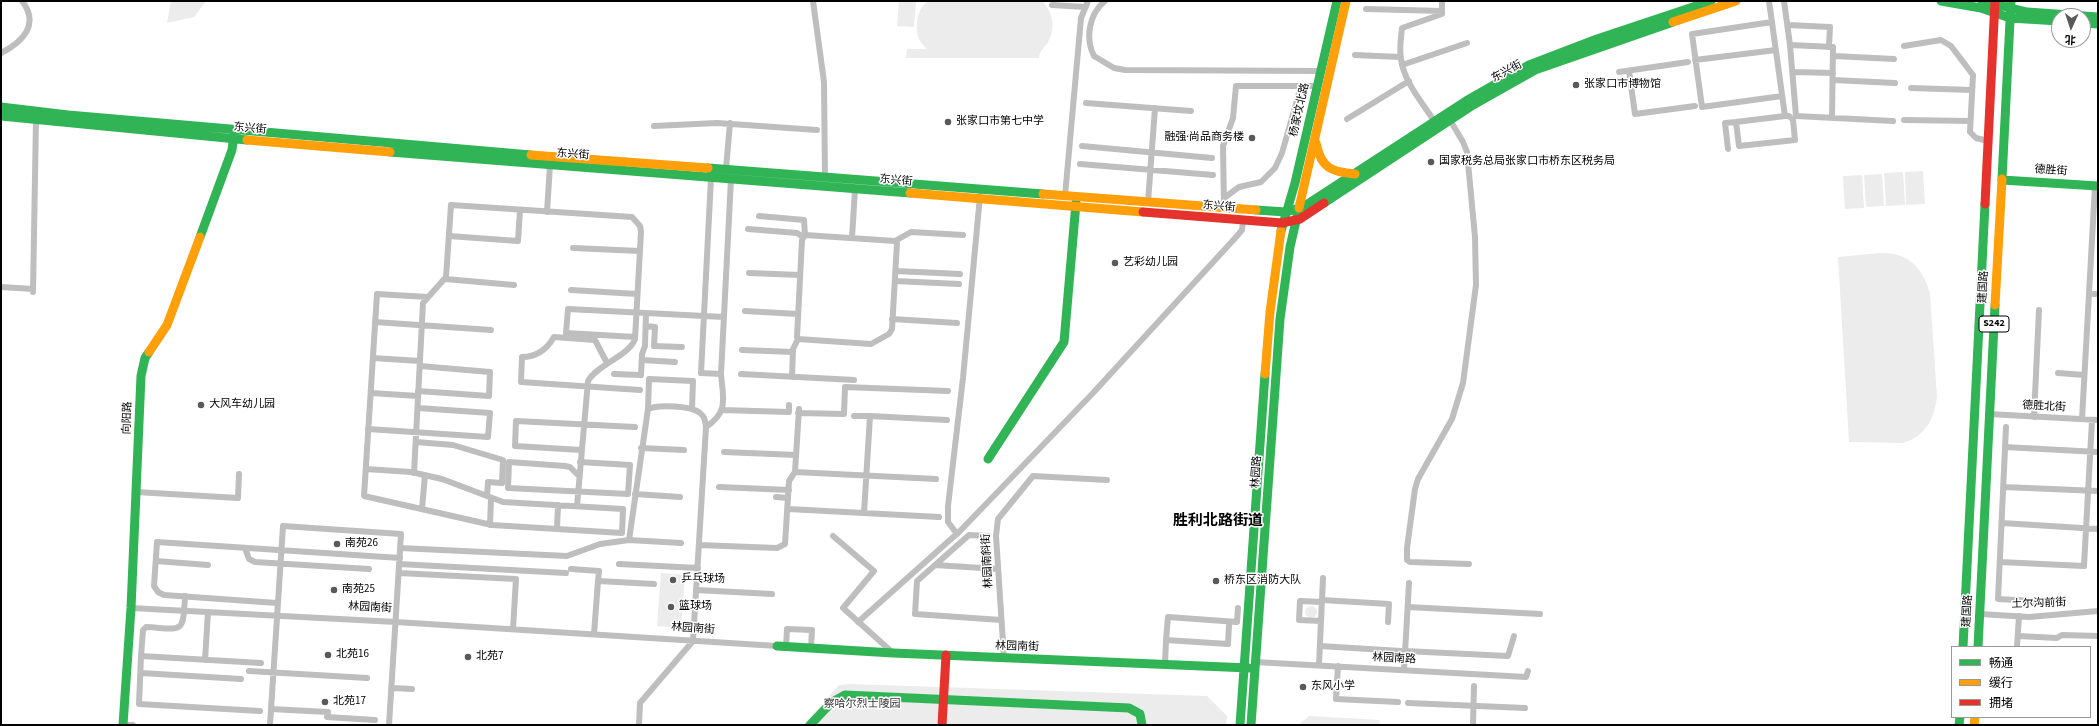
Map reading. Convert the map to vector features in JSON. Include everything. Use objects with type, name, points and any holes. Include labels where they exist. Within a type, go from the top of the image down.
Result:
[{"type":"main road","name":"杨家坟北路","points":[[1282,223],[1295,183],[1337,1]]},
{"type":"main road","name":"杨家坟北路","points":[[1295,221],[1346,1]]},
{"type":"main road","name":"东兴街","points":[[1,116],[36,116],[550,160],[711,178],[1282,223],[1295,221],[1317,208],[1448,117],[1529,65],[1597,39],[1711,1]]},
{"type":"main road","name":"东兴街","points":[[550,160],[729,169],[1286,212],[1298,209],[1355,174],[1434,121],[1448,117],[1535,70],[1614,41],[1736,1]]},
{"type":"main road","points":[[1941,1],[1981,8],[1994,6]]},
{"type":"main road","points":[[1982,1],[1994,6],[2027,12],[2098,17]]},
{"type":"main road","name":"建国路","points":[[1963,646],[1994,6]]},
{"type":"main road","points":[[2010,9],[2051,19]]},
{"type":"main road","name":"建国路","points":[[1978,646],[2010,9]]},
{"type":"main road","name":"东兴街","points":[[1,107],[36,116]]},
{"type":"main road","name":"向阳路","points":[[123,725],[131,608],[141,376],[145,358],[167,325],[232,150],[234,134]]},
{"type":"main road","points":[[1315,138],[1320,158],[1325,165],[1340,173],[1355,174]]},
{"type":"main road","points":[[711,178],[712,168]]},
{"type":"main road","points":[[729,169],[731,179]]},
{"type":"main road","points":[[855,189],[856,179]]},
{"type":"main road","name":"德胜街","points":[[2002,180],[2096,186]]},
{"type":"main road","points":[[988,459],[1064,342],[1077,197]]},
{"type":"main road","points":[[1290,247],[1301,227],[1317,208]]},
{"type":"main road","name":"林园路","points":[[1251,725],[1254,665],[1280,319],[1295,221]]},
{"type":"main road","name":"林园路","points":[[1240,725],[1270,312],[1282,223]]},
{"type":"main road","name":"林园南街","points":[[781,646],[946,656],[1165,665],[1243,668],[1254,665]]},
{"type":"main road","points":[[942,725],[946,656]]},
{"type":"main road","points":[[810,725],[831,703],[845,695],[1129,708],[1140,714],[1142,725]]},
{"type":"street","points":[[1,53],[10,48],[27,31],[31,21],[27,7],[22,1]]},
{"type":"street","points":[[813,1],[824,82],[825,177]]},
{"type":"street","points":[[1105,1],[1093,18],[1088,38],[1094,56],[1114,68],[1144,71],[1321,71]]},
{"type":"street","points":[[1434,121],[1408,81],[1400,57],[1402,28],[1442,14],[1442,1]]},
{"type":"street","points":[[1769,1],[1785,116]]},
{"type":"street","points":[[1784,1],[1793,72],[1796,116],[1893,122]]},
{"type":"street","points":[[1052,5],[1087,4],[1081,18],[1065,196]]},
{"type":"street","points":[[1366,9],[1442,11]]},
{"type":"street","points":[[1772,22],[1692,34],[1695,60],[1702,107],[1782,96]]},
{"type":"street","points":[[1788,25],[1830,27],[1829,47]]},
{"type":"street","points":[[1904,46],[1936,40],[1945,41],[1973,75],[1970,121],[1972,136],[1988,141]]},
{"type":"street","points":[[1402,65],[1467,43]]},
{"type":"street","points":[[1790,45],[1833,47],[1832,118]]},
{"type":"street","points":[[1695,60],[1776,50]]},
{"type":"street","points":[[1356,55],[1400,57]]},
{"type":"street","points":[[1834,56],[1894,59]]},
{"type":"street","points":[[1619,72],[1688,62]]},
{"type":"street","points":[[1629,71],[1635,114],[1695,106]]},
{"type":"street","points":[[1793,72],[1833,73]]},
{"type":"street","points":[[1833,80],[1895,83]]},
{"type":"street","points":[[1347,119],[1408,81]]},
{"type":"street","points":[[1224,207],[1223,146],[1233,118],[1236,86],[1317,86]]},
{"type":"street","points":[[1224,198],[1239,187],[1261,182],[1275,168],[1282,153],[1301,86]]},
{"type":"street","points":[[1911,88],[1972,90]]},
{"type":"street","points":[[1086,103],[1191,111]]},
{"type":"street","points":[[1148,202],[1155,108]]},
{"type":"street","points":[[1,287],[33,290],[36,116]]},
{"type":"street","points":[[1728,149],[1725,123],[1789,116],[1793,120],[1795,140],[1739,146],[1736,122]]},
{"type":"street","points":[[1448,117],[1463,142],[1467,152],[1475,237],[1474,306],[1463,383],[1458,403],[1443,438],[1418,479],[1415,489],[1407,548],[1407,560],[1410,562],[1469,564]]},
{"type":"street","points":[[1904,120],[1970,121]]},
{"type":"street","points":[[729,169],[730,123]]},
{"type":"street","points":[[654,126],[730,123],[817,130]]},
{"type":"street","points":[[1082,146],[1212,158]]},
{"type":"street","points":[[547,212],[550,160]]},
{"type":"street","points":[[1080,164],[1213,175]]},
{"type":"street","points":[[711,178],[701,373],[721,374]]},
{"type":"street","points":[[706,427],[720,415],[722,410],[721,374],[731,179]]},
{"type":"street","points":[[2082,419],[2096,186]]},
{"type":"street","points":[[852,238],[855,189]]},
{"type":"street","points":[[957,534],[948,522],[948,506],[963,378],[981,189]]},
{"type":"street","points":[[414,473],[423,304],[445,279],[451,206],[632,217],[640,226],[635,337],[630,347],[591,376],[587,386],[577,506]]},
{"type":"street","points":[[449,236],[518,241],[520,210]]},
{"type":"street","points":[[759,216],[804,220],[798,314],[798,339],[794,344],[792,376]]},
{"type":"street","points":[[858,622],[957,534],[1093,393],[1237,236],[1242,230],[1243,221]]},
{"type":"street","points":[[748,230],[797,233],[804,236],[895,241],[911,232],[963,235]]},
{"type":"street","points":[[798,339],[871,344],[889,334],[896,281],[898,247],[895,241]]},
{"type":"street","points":[[573,248],[640,251]]},
{"type":"street","points":[[896,271],[960,274]]},
{"type":"street","points":[[750,273],[800,275]]},
{"type":"street","points":[[445,279],[514,285]]},
{"type":"street","points":[[896,281],[959,284]]},
{"type":"street","points":[[571,290],[637,294]]},
{"type":"street","points":[[366,469],[414,473],[452,481],[503,502],[623,508],[622,533],[490,525],[364,496],[377,294],[428,297]]},
{"type":"street","points":[[635,337],[566,332],[568,309],[724,317]]},
{"type":"street","points":[[2034,416],[2039,310]]},
{"type":"street","points":[[745,311],[798,314]]},
{"type":"street","points":[[614,374],[641,375],[645,346],[646,313]]},
{"type":"street","points":[[892,319],[957,323]]},
{"type":"street","points":[[375,322],[491,330]]},
{"type":"street","points":[[646,326],[655,327],[654,346],[682,347]]},
{"type":"street","points":[[607,363],[595,340],[554,337],[541,351],[529,357],[522,357],[521,382],[640,390]]},
{"type":"street","points":[[742,350],[793,352]]},
{"type":"street","points":[[371,393],[489,396],[490,372],[373,358]]},
{"type":"street","points":[[642,360],[675,362]]},
{"type":"street","points":[[2058,373],[2084,375]]},
{"type":"street","points":[[741,374],[854,380]]},
{"type":"street","points":[[629,540],[641,448],[648,409],[649,378],[693,381],[692,409]]},
{"type":"street","points":[[795,472],[798,411],[844,414],[845,388],[948,391]]},
{"type":"street","points":[[722,410],[789,412],[790,405]]},
{"type":"street","points":[[639,725],[640,702],[693,641],[706,427],[705,418],[699,412],[692,409],[654,406],[648,409]]},
{"type":"street","points":[[368,429],[488,437],[490,413],[418,408]]},
{"type":"street","name":"德胜北街","points":[[1990,414],[2095,420]]},
{"type":"street","points":[[854,416],[947,420]]},
{"type":"street","points":[[864,513],[870,416]]},
{"type":"street","points":[[2000,562],[2084,566],[2090,451],[2095,420]]},
{"type":"street","points":[[581,450],[515,446],[516,421],[635,427]]},
{"type":"street","points":[[2006,427],[1998,599],[2052,602]]},
{"type":"street","points":[[416,442],[453,445],[503,460],[502,483],[488,482],[490,525]]},
{"type":"street","points":[[2005,447],[2098,452]]},
{"type":"street","points":[[641,448],[684,450]]},
{"type":"street","points":[[724,452],[796,455]]},
{"type":"street","points":[[579,476],[570,467],[565,466],[509,462],[508,488],[628,494],[630,465],[580,462]]},
{"type":"street","points":[[699,545],[781,546],[786,540],[790,476],[795,472],[936,479]]},
{"type":"street","points":[[136,492],[238,498],[239,474]]},
{"type":"street","points":[[422,509],[425,475]]},
{"type":"street","name":"林园南斜街","points":[[1004,658],[996,536],[998,520],[1033,476],[1107,480]]},
{"type":"street","points":[[2004,486],[2098,491]]},
{"type":"street","points":[[720,487],[789,490]]},
{"type":"street","points":[[635,494],[680,496]]},
{"type":"street","points":[[776,497],[788,498]]},
{"type":"street","points":[[557,529],[558,505]]},
{"type":"street","points":[[788,509],[939,516]]},
{"type":"street","points":[[2002,524],[2098,529]]},
{"type":"street","points":[[270,725],[282,526],[401,534],[389,725]]},
{"type":"street","points":[[988,536],[969,535],[918,581],[915,614],[1002,620]]},
{"type":"street","points":[[832,536],[874,571],[843,608],[893,653]]},
{"type":"street","points":[[400,548],[567,556],[600,544],[629,540],[681,544]]},
{"type":"street","points":[[277,603],[164,595],[158,592],[154,586],[157,542],[399,561],[568,571],[598,571],[594,634]]},
{"type":"street","points":[[245,548],[250,559],[255,562]]},
{"type":"street","points":[[156,561],[208,565]]},
{"type":"street","points":[[244,561],[369,568]]},
{"type":"street","points":[[619,564],[698,568]]},
{"type":"street","points":[[936,565],[998,569]]},
{"type":"street","points":[[399,573],[516,579],[513,629]]},
{"type":"street","points":[[1319,665],[1323,578]]},
{"type":"street","points":[[598,581],[654,584]]},
{"type":"street","points":[[1404,670],[1403,651],[1409,583]]},
{"type":"street","points":[[696,590],[772,594]]},
{"type":"street","points":[[185,596],[184,622],[180,627],[146,627],[143,630],[139,704],[260,711]]},
{"type":"street","points":[[1321,621],[1299,620],[1300,601],[1389,604],[1388,622]]},
{"type":"street","points":[[1408,607],[1540,614]]},
{"type":"street","name":"林园南街","points":[[131,608],[396,622],[781,646]]},
{"type":"street","points":[[1165,665],[1168,617],[1238,622],[1238,608]]},
{"type":"street","name":"土尔沟前街","points":[[1980,614],[2029,617],[2098,611]]},
{"type":"street","points":[[205,660],[208,612]]},
{"type":"street","points":[[2017,646],[2019,616]]},
{"type":"street","points":[[1166,640],[1228,644],[1229,626]]},
{"type":"street","points":[[781,646],[787,628],[812,630],[811,648]]},
{"type":"street","points":[[2018,636],[2058,638],[2062,635],[2098,636]]},
{"type":"street","points":[[1320,646],[1508,656],[1514,636]]},
{"type":"street","points":[[142,656],[261,663]]},
{"type":"street","name":"林园南路","points":[[1254,665],[1319,665],[1526,677],[1528,671]]},
{"type":"street","points":[[1338,666],[1336,699],[1398,702]]},
{"type":"street","points":[[249,671],[367,678]]},
{"type":"street","points":[[141,674],[241,679]]},
{"type":"street","points":[[1473,725],[1474,686]]},
{"type":"street","points":[[392,688],[412,689]]},
{"type":"street","points":[[1408,703],[1525,708]]},
{"type":"street","points":[[271,709],[328,712],[327,717],[376,720]]},
{"type":"street","points":[[123,725],[133,725]]},
{"type":"green space","points":[[171,1],[206,1],[194,17],[167,23]]},
{"type":"green space","points":[[899,1],[916,1],[914,27],[897,26]]},
{"type":"green space","points":[[928,1],[1042,1],[1046,5],[1051,15],[1053,26],[1052,31],[1048,42],[1040,53],[1039,58],[906,58],[907,49],[927,49],[919,39],[917,24],[921,8]]},
{"type":"green space","points":[[1923,171],[1925,204],[1906,205],[1905,172]]},
{"type":"green space","points":[[1903,172],[1905,205],[1886,206],[1884,173]]},
{"type":"green space","points":[[1882,174],[1884,206],[1866,207],[1864,175]]},
{"type":"green space","points":[[1862,175],[1864,208],[1845,209],[1843,176]]},
{"type":"green space","points":[[1890,253],[1906,258],[1918,269],[1927,284],[1930,293],[1937,397],[1936,405],[1928,426],[1918,436],[1911,440],[1903,443],[1849,442],[1838,257]]},
{"type":"green space","name":"篮球场","points":[[661,573],[685,575],[681,628],[657,626]]},
{"type":"green space","points":[[1309,606],[1313,606],[1317,612],[1313,618],[1309,618],[1305,614],[1305,610]]},
{"type":"green space","name":"察哈尔烈士陵园","points":[[850,684],[1207,696],[1227,716],[1226,725],[803,725],[839,685]]},
{"type":"green space","points":[[1309,716],[1380,720],[1379,725],[1298,725]]},
{"type":"traffic: fast","points":[[1281,231],[1295,183],[1337,1]]},
{"type":"traffic: fast","points":[[1256,210],[1286,212],[1303,207],[1466,101],[1529,65],[1597,39],[1711,1]]},
{"type":"traffic: fast","points":[[1941,1],[1981,8],[2010,18],[2051,21]]},
{"type":"traffic: fast","points":[[1982,1],[2027,12],[2098,17]]},
{"type":"traffic: fast","points":[[2002,179],[2011,1]]},
{"type":"traffic: fast","points":[[1324,203],[1473,105],[1535,70],[1673,22]]},
{"type":"traffic: fast","points":[[2091,24],[2098,24]]},
{"type":"traffic: fast","points":[[1,107],[68,115],[531,155]]},
{"type":"traffic: fast","points":[[1,116],[247,140]]},
{"type":"traffic: fast","points":[[200,237],[232,150],[234,133]]},
{"type":"traffic: fast","points":[[390,152],[910,193]]},
{"type":"traffic: fast","points":[[708,168],[1043,194]]},
{"type":"traffic: fast","points":[[2002,180],[2098,186]]},
{"type":"traffic: fast","points":[[988,459],[1064,342],[1076,203]]},
{"type":"traffic: fast","points":[[1963,646],[1985,204]]},
{"type":"traffic: fast","points":[[1251,725],[1280,319],[1290,247],[1299,208]]},
{"type":"traffic: fast","points":[[1978,646],[1995,305]]},
{"type":"traffic: fast","points":[[123,725],[131,608],[141,376],[145,358],[149,352]]},
{"type":"traffic: fast","points":[[1240,725],[1265,374]]},
{"type":"traffic: fast","points":[[777,646],[893,653],[1249,668]]},
{"type":"traffic: fast","points":[[810,725],[831,703],[845,695],[1129,708],[1140,714],[1142,725]]},
{"type":"traffic: fast","points":[[1959,725],[1960,718]]},
{"type":"traffic: slow","points":[[1299,208],[1346,1]]},
{"type":"traffic: slow","points":[[1673,22],[1736,1]]},
{"type":"traffic: slow","points":[[247,140],[390,152]]},
{"type":"traffic: slow","points":[[1316,143],[1321,158],[1328,167],[1339,172],[1355,174]]},
{"type":"traffic: slow","points":[[531,155],[708,168]]},
{"type":"traffic: slow","points":[[1995,305],[2002,179]]},
{"type":"traffic: slow","points":[[910,193],[1143,212]]},
{"type":"traffic: slow","points":[[1043,194],[1256,210]]},
{"type":"traffic: slow","points":[[1265,374],[1270,312],[1281,231]]},
{"type":"traffic: slow","points":[[149,352],[167,325],[200,237]]},
{"type":"traffic: slow","points":[[1974,725],[1975,718]]},
{"type":"traffic: jam","points":[[1985,204],[1995,1]]},
{"type":"traffic: jam","points":[[1143,212],[1282,223],[1300,219],[1324,203]]},
{"type":"traffic: jam","points":[[942,725],[946,655]]},
{"type":"place","name":"张家口市博物馆","points":[[1576,85]]},
{"type":"place","name":"张家口市第七中学","points":[[948,122]]},
{"type":"place","name":"融强·尚品商务楼","points":[[1252,138]]},
{"type":"place","name":"国家税务总局张家口市桥东区税务局","points":[[1431,162]]},
{"type":"place","name":"艺彩幼儿园","points":[[1115,263]]},
{"type":"place","name":"大风车幼儿园","points":[[201,405]]},
{"type":"place","name":"南苑26","points":[[337,544]]},
{"type":"place","name":"乒乓球场","points":[[673,580]]},
{"type":"place","name":"桥东区消防大队","points":[[1216,581]]},
{"type":"place","name":"南苑25","points":[[334,590]]},
{"type":"place","name":"篮球场","points":[[671,607]]},
{"type":"place","name":"北苑16","points":[[328,655]]},
{"type":"place","name":"北苑7","points":[[468,657]]},
{"type":"place","name":"东风小学","points":[[1303,687]]},
{"type":"place","name":"北苑17","points":[[325,702]]},
{"type":"district","name":"胜利北路街道","points":[[1218,522]]}]
